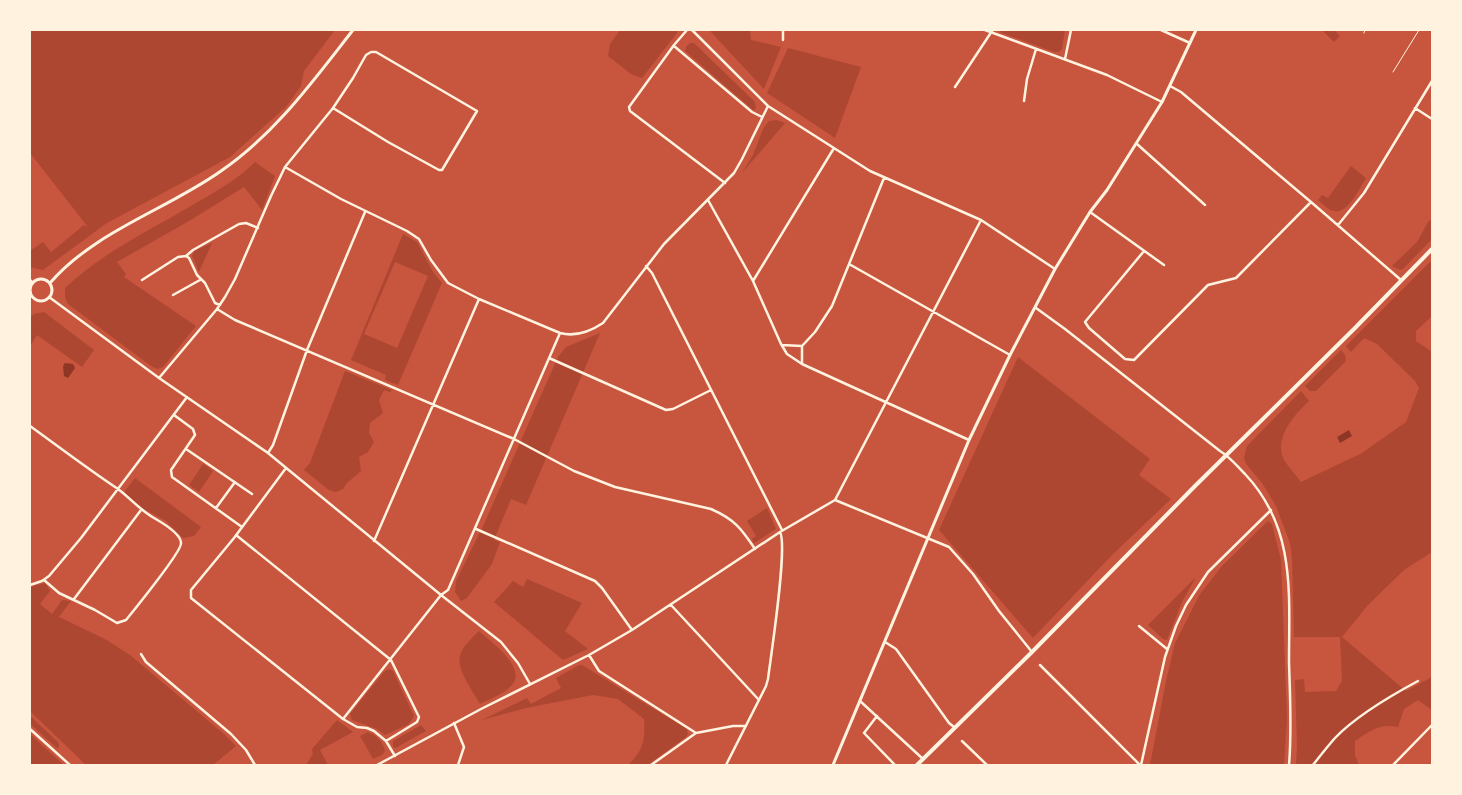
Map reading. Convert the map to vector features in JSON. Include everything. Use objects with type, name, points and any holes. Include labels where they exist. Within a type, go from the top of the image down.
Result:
[{"type":"main road","points":[[917,765],[1032,652],[1432,249]]},
{"type":"street","points":[[50,283],[70,264],[96,244],[194,189],[243,156],[286,114],[353,30]]},
{"type":"street","points":[[687,30],[629,107],[630,111],[725,183]]},
{"type":"street","points":[[692,30],[768,106],[884,178],[981,220],[1056,269]]},
{"type":"street","points":[[783,30],[783,40]]},
{"type":"street","points":[[985,30],[1107,75],[1162,102]]},
{"type":"street","points":[[1065,59],[1070,30]]},
{"type":"street","points":[[1161,30],[1190,43]]},
{"type":"street","points":[[833,765],[969,440],[1010,355],[1056,269],[1090,212],[1107,190],[1162,102],[1196,30]]},
{"type":"street","points":[[955,87],[992,31]]},
{"type":"street","points":[[674,45],[752,112],[762,117]]},
{"type":"street","points":[[1024,101],[1027,79],[1036,48]]},
{"type":"street","points":[[159,378],[220,306],[235,279],[271,196],[286,167],[333,108],[366,55],[376,52],[477,110],[442,170],[439,170],[388,142],[333,108]]},
{"type":"street","points":[[1338,224],[1364,192],[1432,81]]},
{"type":"street","points":[[1170,86],[1181,92],[1338,224],[1401,280]]},
{"type":"street","points":[[286,167],[365,212],[407,231],[419,239],[431,260],[448,283],[479,299],[560,332],[570,334],[596,328],[603,323],[646,266],[680,226],[725,183],[742,159],[768,106]]},
{"type":"street","points":[[1415,108],[1432,119]]},
{"type":"street","points":[[1137,144],[1205,205]]},
{"type":"street","points":[[753,281],[834,148]]},
{"type":"street","points":[[802,364],[802,346],[815,332],[832,306],[884,178]]},
{"type":"street","points":[[707,200],[753,281],[780,344],[787,354],[802,364],[969,440]]},
{"type":"street","points":[[1144,251],[1085,322],[1089,328],[1125,359],[1134,360],[1208,285],[1236,278],[1311,202]]},
{"type":"street","points":[[268,453],[273,445],[307,350],[365,212]]},
{"type":"street","points":[[1090,212],[1164,265]]},
{"type":"street","points":[[377,765],[454,723],[589,655],[671,605],[781,531],[835,500],[981,220]]},
{"type":"street","points":[[142,280],[178,257],[186,256],[193,250],[239,224],[246,223],[258,228]]},
{"type":"street","points":[[186,256],[189,258],[200,280],[205,283],[215,302],[220,306]]},
{"type":"street","points":[[848,264],[933,310],[1010,355]]},
{"type":"street","points":[[646,266],[652,273],[711,390],[782,536],[782,558],[768,679],[726,765]]},
{"type":"street","points":[[49,298],[40,301],[32,299],[30,290],[32,281],[41,279],[50,283]]},
{"type":"street","points":[[173,295],[200,280]]},
{"type":"street","points":[[49,298],[52,290],[50,283]]},
{"type":"street","points":[[49,298],[159,378],[268,453],[374,541],[501,642],[518,663],[530,684]]},
{"type":"street","points":[[374,541],[479,299]]},
{"type":"street","points":[[1036,308],[1220,451],[1228,455],[1265,499],[1280,531],[1287,565],[1291,721],[1289,765]]},
{"type":"street","points":[[217,309],[235,320],[514,439],[574,471],[615,486],[711,508],[738,524],[755,548]]},
{"type":"street","points":[[343,719],[441,595],[448,590],[560,332]]},
{"type":"street","points":[[780,344],[802,346]]},
{"type":"street","points":[[549,358],[666,410],[674,409],[711,390]]},
{"type":"street","points":[[30,585],[49,576],[82,538],[187,397]]},
{"type":"street","points":[[174,415],[193,429],[195,435],[171,470],[172,477],[242,527]]},
{"type":"street","points":[[30,426],[118,489],[141,510],[165,524],[182,542],[181,547],[126,620],[117,623],[74,599],[59,593],[44,580]]},
{"type":"street","points":[[186,449],[252,494]]},
{"type":"street","points":[[286,468],[236,535],[191,590],[191,596],[213,616],[343,719],[357,728],[367,728],[374,731],[386,741],[395,756]]},
{"type":"street","points":[[216,508],[235,482]]},
{"type":"street","points":[[835,500],[949,547],[973,574],[999,611],[1032,652]]},
{"type":"street","points":[[74,599],[141,510]]},
{"type":"street","points":[[1141,765],[1167,649],[1186,605],[1208,572],[1271,510]]},
{"type":"street","points":[[476,529],[595,581],[632,630]]},
{"type":"street","points":[[236,535],[391,660],[419,717],[418,722],[386,741]]},
{"type":"street","points":[[671,605],[759,700]]},
{"type":"street","points":[[1139,626],[1167,649]]},
{"type":"street","points":[[884,642],[896,649],[954,727]]},
{"type":"street","points":[[141,654],[146,662],[230,734],[246,750],[255,765]]},
{"type":"street","points":[[589,655],[599,671],[696,733]]},
{"type":"street","points":[[1040,665],[1141,765]]},
{"type":"street","points":[[1313,765],[1335,738],[1393,696],[1418,682]]},
{"type":"street","points":[[860,701],[923,759]]},
{"type":"street","points":[[877,716],[864,733],[895,765]]},
{"type":"street","points":[[454,723],[464,747],[458,765]]},
{"type":"street","points":[[1393,765],[1432,725]]},
{"type":"street","points":[[651,765],[696,733],[733,726],[746,726]]},
{"type":"street","points":[[30,729],[70,765]]},
{"type":"street","points":[[962,741],[986,765]]},
{"type":"lane","points":[[1393,72],[1419,30]]},
{"type":"shaded area","points":[[30,30],[335,30],[304,71],[301,86],[286,107],[230,157],[107,223],[43,270],[30,267],[30,251],[43,242],[51,252],[84,225],[88,227],[30,153]]},
{"type":"shaded area","points":[[620,30],[678,30],[642,78],[631,74],[608,56],[610,44]]},
{"type":"shaded area","points":[[709,30],[750,30],[751,40],[781,47],[764,89]]},
{"type":"shaded area","points":[[999,30],[1065,30],[1062,49],[1059,52],[1054,52],[1002,33]]},
{"type":"shaded area","points":[[1322,30],[1334,30],[1340,36],[1334,42]]},
{"type":"shaded area","points":[[690,43],[694,43],[755,102],[756,109],[753,110],[685,51]]},
{"type":"shaded area","points":[[788,48],[861,67],[835,138],[767,93]]},
{"type":"shaded area","points":[[777,120],[785,123],[742,173],[753,155],[763,129],[769,121]]},
{"type":"shaded area","points":[[255,162],[275,176],[262,210],[244,187],[117,262],[126,274],[124,277],[196,326],[163,367],[157,369],[151,366],[68,304],[65,298],[65,288],[79,275],[126,243],[224,186]]},
{"type":"shaded area","points":[[1351,166],[1366,178],[1357,194],[1344,209],[1339,211],[1332,210],[1318,200],[1322,195],[1328,198]]},
{"type":"shaded area","points":[[1432,219],[1432,239],[1402,270],[1392,266],[1417,242],[1428,222]]},
{"type":"shaded area","points":[[403,234],[417,242],[433,272],[442,283],[398,385],[385,380],[386,375],[351,360]],"holes":[[[395,262],[428,276],[397,348],[364,334]]]},
{"type":"shaded area","points":[[212,243],[199,272],[192,256],[194,251]]},
{"type":"shaded area","points":[[1432,262],[1432,316],[1416,331],[1416,341],[1432,352],[1432,552],[1404,570],[1368,605],[1342,637],[1406,691],[1432,677],[1432,710],[1418,700],[1404,709],[1398,727],[1380,727],[1355,741],[1355,755],[1359,765],[1296,765],[1295,680],[1304,679],[1305,692],[1336,691],[1342,681],[1340,637],[1294,637],[1290,543],[1276,506],[1262,483],[1246,464],[1244,458],[1247,446],[1301,391],[1309,401],[1287,427],[1281,443],[1281,452],[1284,460],[1301,482],[1362,453],[1406,422],[1419,388],[1415,381],[1377,344],[1364,338],[1351,352],[1346,346]]},
{"type":"shaded area","points":[[44,312],[94,350],[82,367],[37,335],[30,346],[30,317]]},
{"type":"shaded area","points":[[600,333],[526,505],[511,499],[494,540],[500,542],[492,564],[467,598],[461,601],[455,592],[456,581],[484,524],[558,357],[566,347]]},
{"type":"shaded area","points":[[1341,350],[1345,355],[1346,361],[1316,391],[1310,391],[1305,386]]},
{"type":"shaded area","points":[[1018,357],[1150,459],[1139,475],[1171,499],[1112,555],[1033,638],[939,530]]},
{"type":"shaded area","points":[[65,363],[73,364],[75,368],[68,378],[64,376],[63,366]]},
{"type":"shaded area","points":[[345,371],[392,390],[390,392],[384,390],[379,400],[383,413],[370,423],[369,433],[374,442],[368,452],[359,457],[361,471],[343,489],[336,492],[329,490],[304,470],[310,463]]},
{"type":"shaded area","points":[[1349,430],[1352,436],[1340,443],[1337,437]]},
{"type":"shaded area","points":[[203,464],[213,471],[199,492],[189,485]]},
{"type":"shaded area","points":[[135,478],[201,527],[194,536],[183,538],[166,521],[142,508],[125,493]]},
{"type":"shaded area","points":[[767,508],[776,529],[754,543],[752,539],[756,536],[747,521]]},
{"type":"shaded area","points":[[1268,521],[1272,524],[1281,560],[1287,719],[1284,765],[1150,765],[1175,643],[1200,594],[1222,566]]},
{"type":"shaded area","points":[[1196,577],[1182,602],[1167,640],[1163,639],[1148,625]]},
{"type":"shaded area","points":[[527,579],[582,603],[565,631],[588,649],[563,660],[494,602],[513,581],[523,587]]},
{"type":"shaded area","points":[[45,583],[50,591],[40,604],[52,614],[62,600],[71,601],[59,617],[105,639],[130,655],[236,746],[213,765],[86,765],[30,711],[30,587]]},
{"type":"shaded area","points":[[479,631],[499,648],[512,664],[515,672],[515,679],[511,686],[480,704],[465,679],[460,665],[461,653],[464,647]]},
{"type":"shaded area","points":[[582,665],[687,729],[688,734],[649,764],[628,765],[642,744],[644,719],[618,699],[593,695],[526,708],[482,720],[527,698],[531,704],[561,688],[556,678]]},
{"type":"shaded area","points":[[389,669],[393,671],[414,716],[409,724],[385,735],[377,729],[352,720],[350,714],[384,672]]},
{"type":"shaded area","points":[[30,716],[58,742],[58,749],[30,724]]},
{"type":"shaded area","points":[[337,720],[353,732],[320,750],[328,765],[306,765],[313,754],[312,749]]},
{"type":"shaded area","points":[[421,725],[426,731],[396,748],[393,747],[393,741]]},
{"type":"shaded area","points":[[368,732],[379,739],[385,751],[382,755],[373,759],[360,736]]},
{"type":"shaded area","points":[[30,734],[64,765],[30,765]]}]
